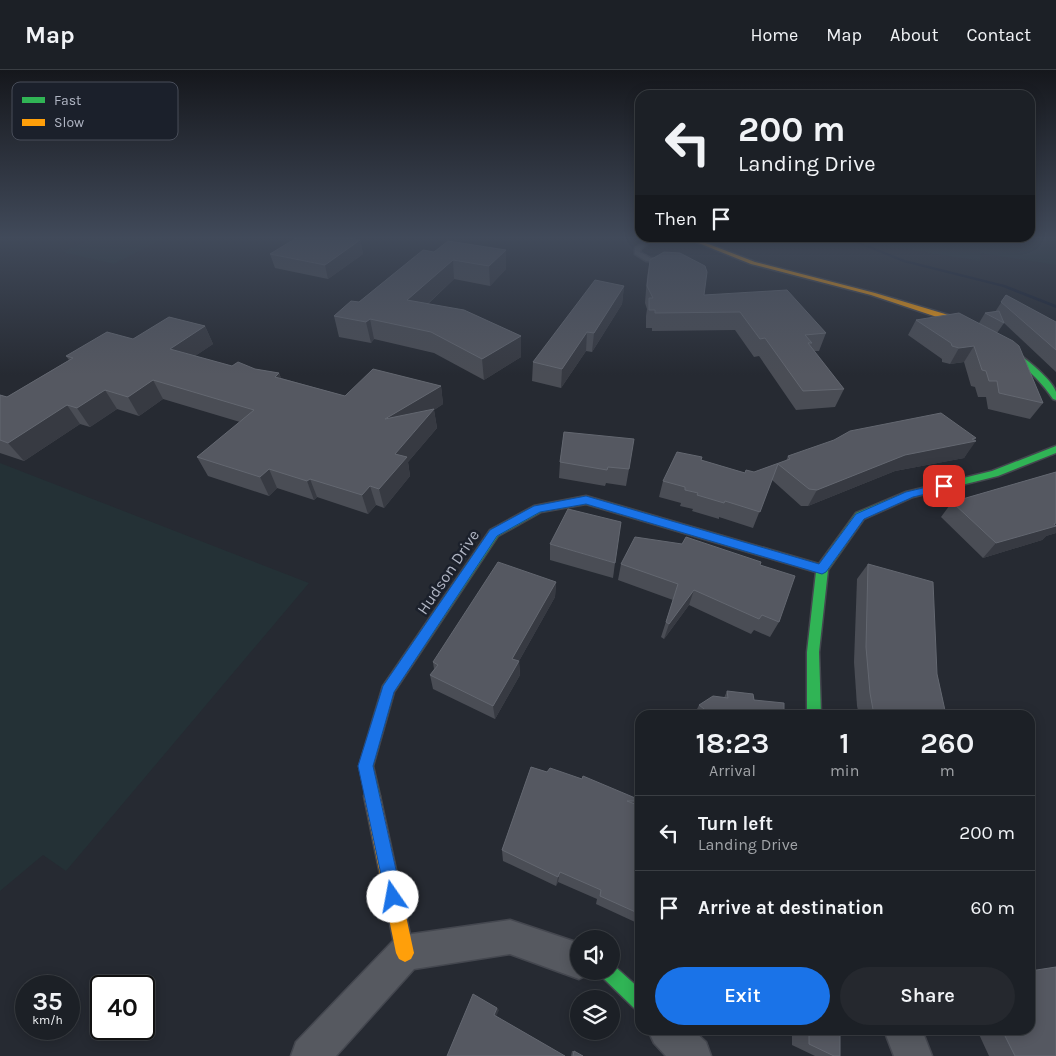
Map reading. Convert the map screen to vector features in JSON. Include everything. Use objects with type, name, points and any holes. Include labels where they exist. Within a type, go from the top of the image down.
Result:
[{"type":"street","points":[[830,283],[873,294],[952,319],[1016,355],[1043,377],[1056,397]]},
{"type":"street","points":[[814,710],[813,652],[822,569],[860,516],[910,494],[995,474],[1056,449]]},
{"type":"street","name":"Hudson Drive","points":[[405,953],[366,766],[388,690],[494,533],[538,509],[586,500],[822,569]]},
{"type":"street","points":[[310,1056],[405,953],[510,937],[570,958]]},
{"type":"street","points":[[617,980],[635,997]]},
{"type":"street","points":[[672,1035],[692,1056]]},
{"type":"street","points":[[905,1035],[913,1056]]},
{"type":"shaded area","points":[[0,463],[309,583],[66,871],[43,855],[0,891]]},
{"type":"building","points":[[382,283],[427,283],[407,300],[464,310],[521,336],[482,359],[431,332],[370,319],[366,322],[334,316],[351,301],[359,302]]},
{"type":"building","points":[[593,283],[610,283],[624,286],[594,333],[587,332],[562,369],[533,362]]},
{"type":"building","points":[[647,283],[706,283],[704,295],[787,290],[826,333],[805,335],[812,343],[808,343],[844,389],[803,391],[765,338],[760,339],[740,312],[655,313],[655,310],[649,310],[649,298],[653,298]]},
{"type":"building","points":[[1006,295],[1056,322],[1056,350],[1001,302]]},
{"type":"building","points":[[999,311],[1004,323],[985,313]]},
{"type":"building","points":[[959,313],[1019,346],[1043,403],[999,393],[997,381],[989,381],[986,371],[982,370],[974,346],[959,348],[952,346],[951,343],[916,320]]},
{"type":"building","points":[[169,317],[205,326],[170,349],[232,366],[238,362],[255,369],[279,373],[275,377],[345,396],[373,369],[441,386],[385,419],[434,409],[395,454],[407,457],[379,489],[370,486],[362,495],[269,469],[260,477],[197,457],[254,410],[153,380],[128,397],[105,390],[77,408],[67,405],[8,443],[0,440],[0,395],[7,397],[73,358],[66,356],[107,332],[133,339]]},
{"type":"building","points":[[941,413],[976,438],[972,439],[976,441],[905,455],[817,490],[809,489],[778,464],[760,512],[725,501],[724,503],[697,495],[698,493],[685,490],[685,487],[663,481],[677,452],[702,457],[701,460],[745,473],[746,470],[754,472],[790,459],[788,456],[834,440],[850,431]]},
{"type":"building","points":[[564,432],[634,439],[629,469],[608,467],[607,470],[560,462]]},
{"type":"building","points":[[1056,472],[1056,523],[1054,524],[1056,526],[996,543],[952,502]]},
{"type":"building","points":[[568,509],[621,522],[615,563],[550,544]]},
{"type":"building","points":[[635,537],[682,544],[686,537],[761,562],[760,565],[795,576],[779,622],[762,615],[759,619],[694,590],[669,624],[666,622],[678,584],[621,564]]},
{"type":"building","points":[[498,562],[556,582],[512,659],[519,661],[493,706],[430,675],[438,665],[433,662]]},
{"type":"building","points":[[868,564],[933,582],[937,674],[945,710],[873,710],[866,647]]},
{"type":"building","points":[[727,691],[753,694],[754,700],[784,703],[784,710],[705,710],[699,705],[713,696],[728,698]]},
{"type":"building","points":[[531,767],[547,772],[550,768],[582,779],[583,776],[635,798],[635,801],[627,801],[635,804],[635,912],[600,896],[601,890],[560,872],[558,877],[502,850]]},
{"type":"building","points":[[1056,967],[1056,1056],[1015,1056],[1004,1035],[1035,1035],[1035,970]]},
{"type":"building","points":[[473,994],[497,1008],[494,1015],[565,1056],[447,1056]]},
{"type":"building","points":[[809,1035],[840,1035],[840,1056],[834,1056],[809,1044]]},
{"type":"building","points":[[574,1051],[583,1056],[573,1056]]},
{"type":"waterway","points":[[992,283],[1056,307]]},
{"type":"traffic: fast","points":[[992,342],[1028,365],[1043,379],[1056,397]]},
{"type":"traffic: fast","points":[[814,710],[813,652],[822,569],[860,516],[910,494],[995,474],[1056,449]]},
{"type":"traffic: fast","points":[[372,796],[366,766],[388,690],[494,533],[538,509],[586,500],[822,569]]},
{"type":"traffic: fast","points":[[617,980],[635,997]]},
{"type":"traffic: slow","points":[[830,283],[873,294],[952,319],[992,342]]},
{"type":"traffic: slow","points":[[372,796],[405,953]]},
{"type":"route","points":[[393,897],[366,766],[388,690],[494,533],[538,509],[586,500],[822,569],[860,516],[910,494],[944,486]]}]
